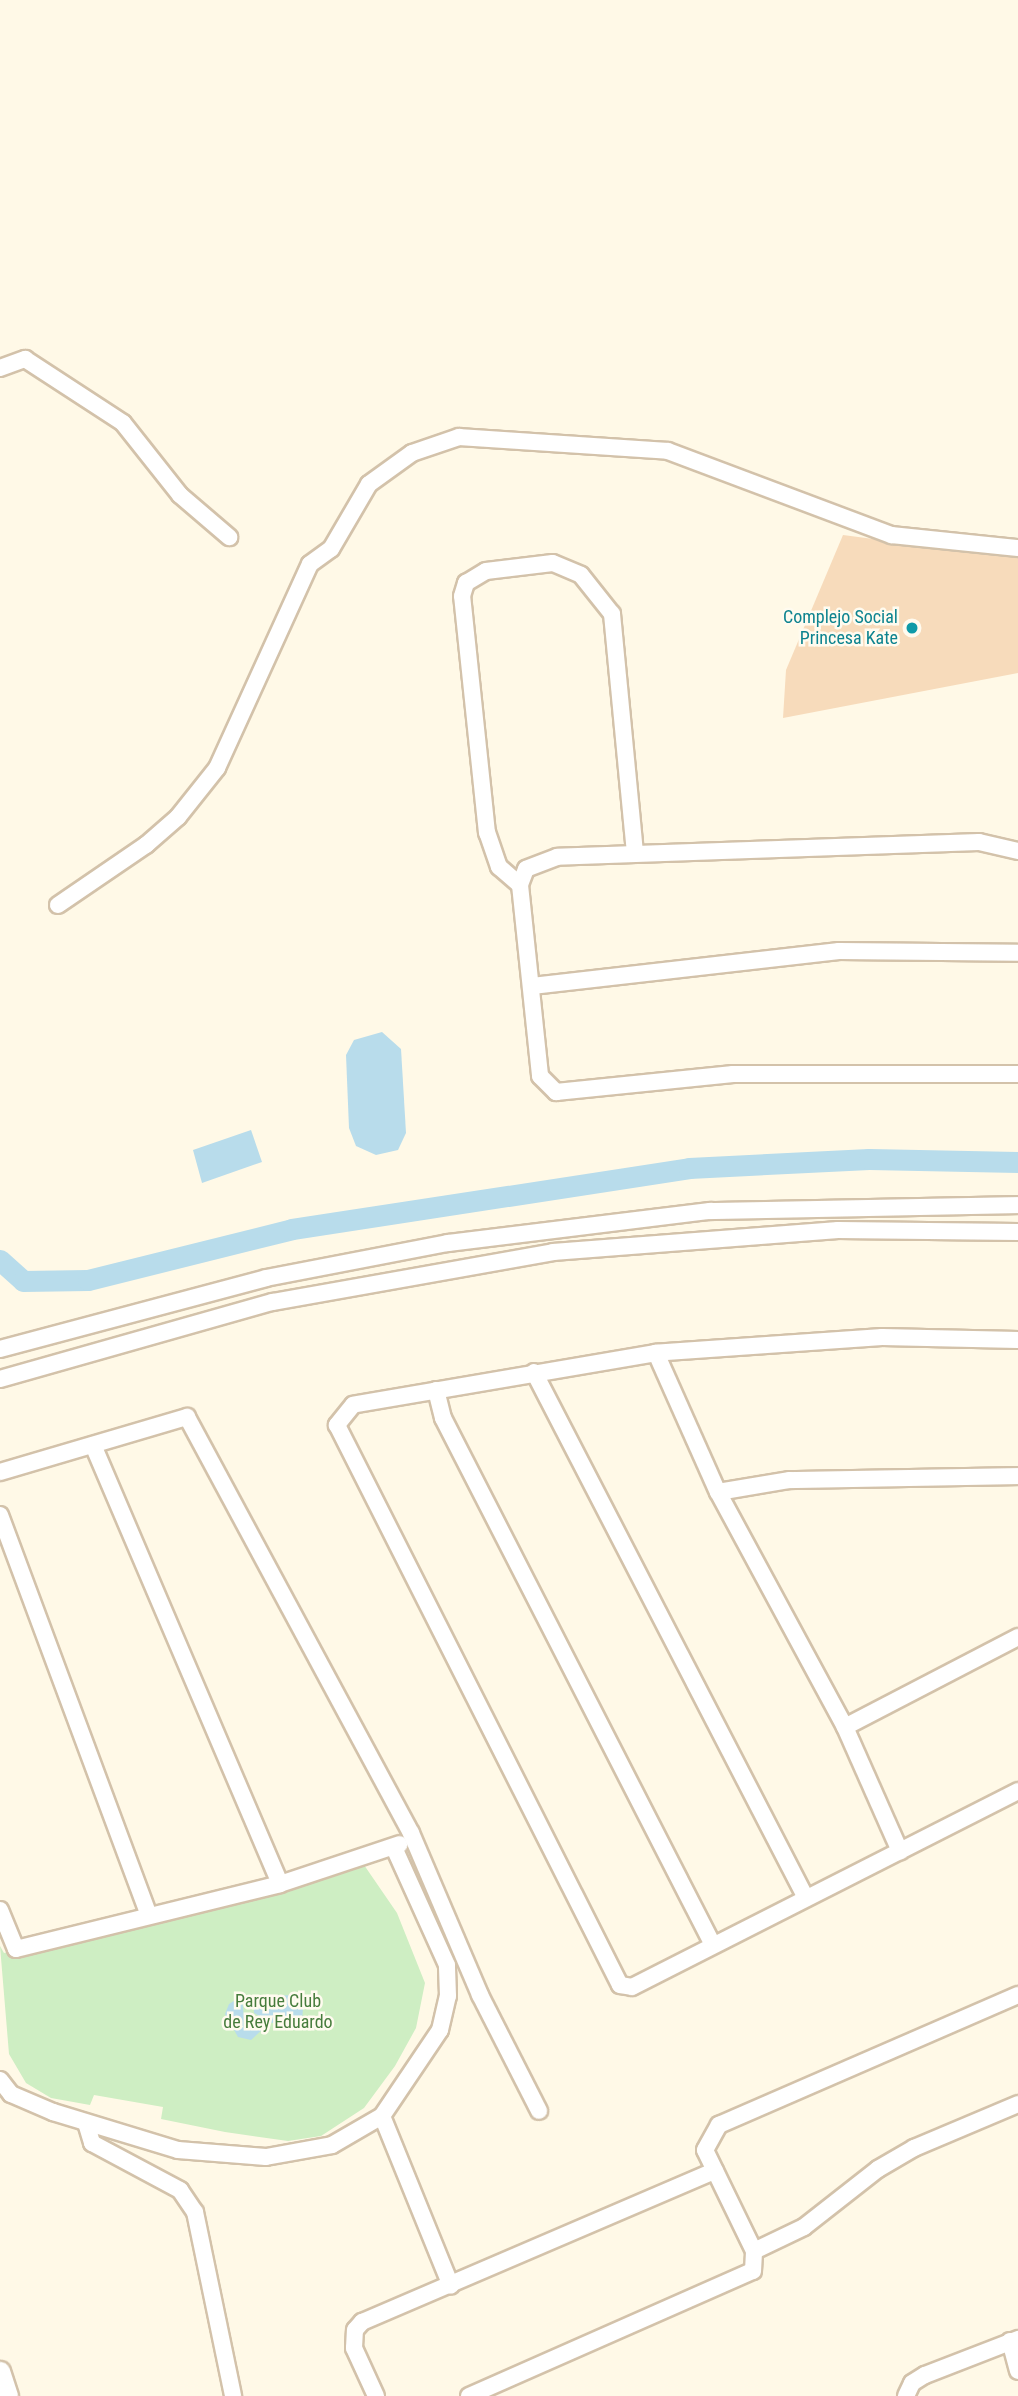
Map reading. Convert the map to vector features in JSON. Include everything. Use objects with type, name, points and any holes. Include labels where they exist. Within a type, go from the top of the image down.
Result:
[{"type":"street","points":[[0,368],[25,359],[113,416],[180,495],[229,537]]},
{"type":"street","points":[[58,905],[146,845],[178,817],[217,768],[310,564],[331,549],[369,484],[412,453],[459,437],[668,451],[892,535],[1018,548]]},
{"type":"street","points":[[520,885],[499,867],[487,833],[462,596],[466,583],[486,571],[554,563],[580,575],[612,614],[635,853]]},
{"type":"street","points":[[1018,851],[979,842],[635,853],[540,860],[526,869],[520,885],[540,1076],[556,1092],[733,1074],[1018,1074]]},
{"type":"street","points":[[532,986],[839,951],[1018,953]]},
{"type":"street","points":[[0,1349],[266,1278],[447,1243],[710,1212],[1018,1205]]},
{"type":"street","points":[[0,1379],[273,1302],[553,1252],[799,1232],[1018,1232]]},
{"type":"street","points":[[1018,1340],[882,1337],[656,1353],[534,1372],[346,1408],[337,1425],[350,1459],[612,1980],[632,1987],[1018,1791]]},
{"type":"street","points":[[656,1353],[719,1492],[845,1727],[900,1850]]},
{"type":"street","points":[[534,1372],[806,1898]]},
{"type":"street","points":[[436,1390],[443,1418],[713,1945]]},
{"type":"street","points":[[0,1472],[187,1417],[411,1833],[480,1995],[539,2111]]},
{"type":"street","points":[[93,1445],[280,1884]]},
{"type":"street","points":[[719,1492],[790,1480],[1018,1476]]},
{"type":"street","points":[[0,1515],[148,1914]]},
{"type":"street","points":[[845,1727],[1018,1637]]},
{"type":"street","points":[[0,1910],[16,1949],[148,1914],[280,1884],[394,1850],[411,1833]]},
{"type":"street","points":[[0,2080],[11,2094],[86,2123],[178,2150],[266,2157],[332,2145],[382,2116],[440,2030],[448,1996],[447,1965],[394,1850]]},
{"type":"street","points":[[469,2396],[747,2278],[753,2271],[754,2251],[705,2150],[719,2125],[1018,1995]]},
{"type":"street","points":[[754,2251],[804,2227],[877,2169],[914,2148],[1018,2104]]},
{"type":"street","points":[[382,2116],[452,2286]]},
{"type":"street","points":[[86,2123],[92,2143],[180,2190],[195,2212],[233,2396]]},
{"type":"street","points":[[376,2396],[355,2348],[355,2330],[715,2171]]},
{"type":"street","points":[[906,2396],[912,2383],[925,2375],[1014,2340],[1018,2371]]},
{"type":"street","points":[[0,2371],[8,2396]]},
{"type":"green space","name":"Parque Club de Rey Eduardo","points":[[362,1862],[397,1913],[425,1983],[416,2028],[395,2066],[364,2108],[321,2136],[288,2141],[161,2119],[163,2107],[94,2095],[90,2105],[51,2098],[26,2083],[9,2054],[0,1946],[4,1953]]},
{"type":"water","points":[[382,1032],[401,1049],[406,1133],[398,1150],[376,1155],[356,1146],[349,1128],[346,1055],[354,1040]]},
{"type":"water","points":[[251,1130],[262,1162],[202,1183],[193,1150]]},
{"type":"water","points":[[304,1995],[302,2021],[272,2023],[254,2013],[253,1996]]},
{"type":"water","points":[[242,1996],[244,2018],[264,2028],[251,2040],[238,2037],[225,2014],[229,2004]]},
{"type":"building","name":"Complejo Social Princesa Kate","points":[[843,535],[1018,558],[1018,673],[783,718],[786,670]]},
{"type":"waterway","points":[[0,1260],[23,1281],[88,1280],[292,1229],[689,1168],[869,1159],[1018,1162]]},
{"type":"place","name":"Complejo Social Princesa Kate","points":[[912,628]]}]
